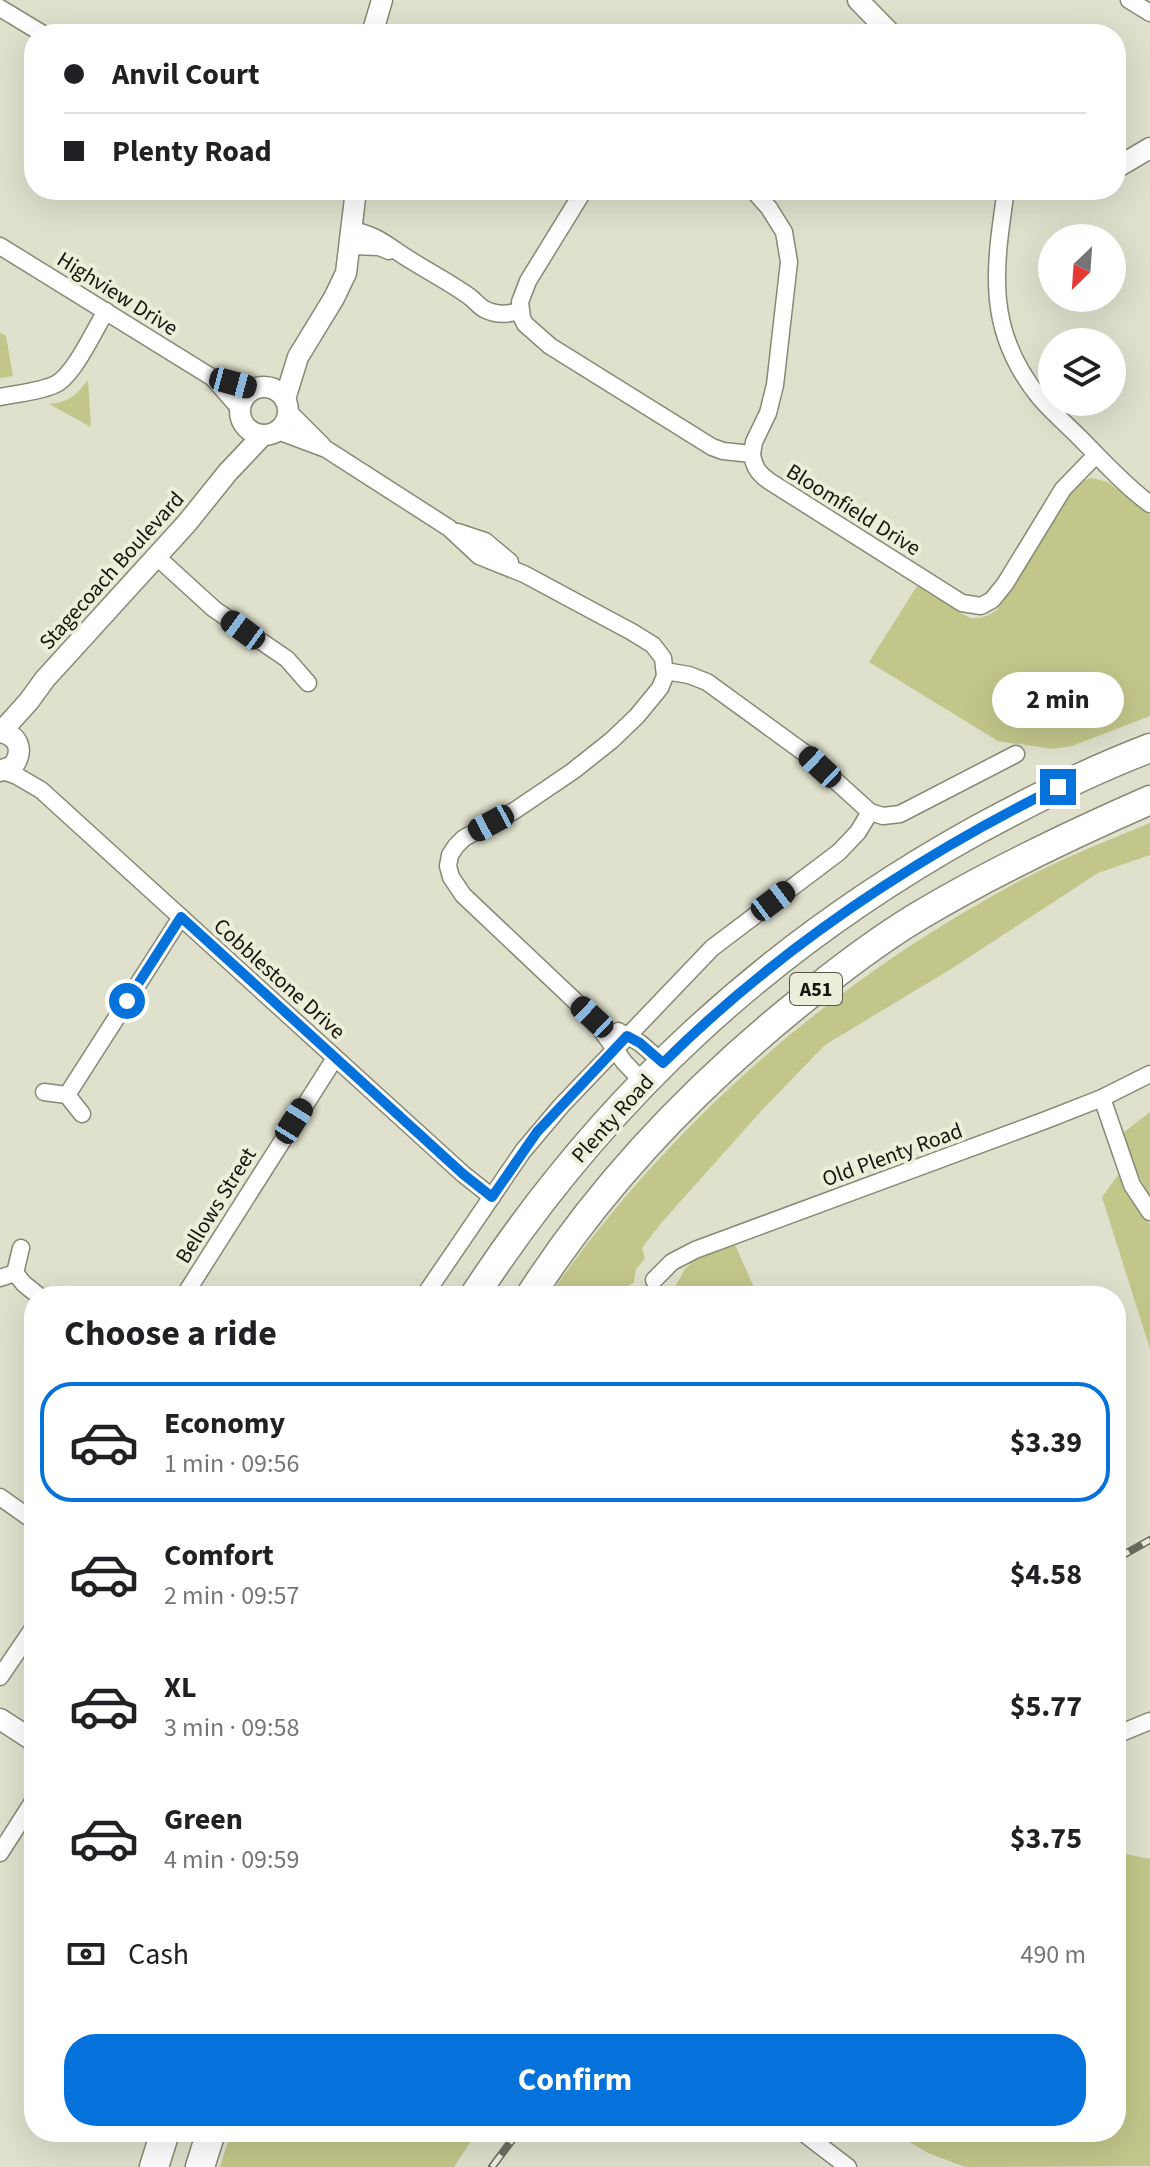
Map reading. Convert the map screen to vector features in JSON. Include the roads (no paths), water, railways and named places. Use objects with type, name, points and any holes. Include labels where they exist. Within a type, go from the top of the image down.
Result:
[{"type":"highway","name":"Plenty Road","points":[[481,1286],[534,1208],[653,1072],[727,1002],[794,948],[905,871],[1018,807],[1079,777],[1150,748]]},
{"type":"highway","name":"Plenty Road","points":[[537,1286],[639,1153],[721,1069],[814,990],[917,917],[1027,855],[1150,800]]},
{"type":"highway","points":[[154,2167],[162,2142]]},
{"type":"highway","points":[[200,2167],[208,2142]]},
{"type":"street","points":[[375,24],[382,0]]},
{"type":"street","points":[[858,0],[881,24]]},
{"type":"street","points":[[1129,0],[1150,13]]},
{"type":"street","points":[[0,8],[26,24]]},
{"type":"street","points":[[1126,162],[1150,148]]},
{"type":"street","points":[[271,433],[287,419],[287,405],[298,357],[346,273],[355,200]]},
{"type":"street","points":[[513,309],[520,302],[528,281],[578,200]]},
{"type":"street","points":[[352,238],[405,257],[473,299],[513,309],[550,346],[712,447],[752,454],[772,401],[789,262],[784,232],[762,200]]},
{"type":"street","points":[[1005,200],[997,256],[998,311],[1015,360],[1042,400],[1126,485],[1150,504]]},
{"type":"street","points":[[1002,223],[1013,200]]},
{"type":"street","name":"Highview Drive","points":[[0,246],[213,378],[259,388]]},
{"type":"street","points":[[0,397],[60,382],[72,369],[106,311]]},
{"type":"street","points":[[298,357],[244,397],[242,416],[249,429],[326,449]]},
{"type":"street","name":"Highview Drive","points":[[213,378],[242,416]]},
{"type":"street","points":[[259,388],[276,390],[326,449],[449,528],[485,541],[524,574],[645,639],[663,658],[663,681],[655,695],[612,740],[526,803],[464,838],[449,860],[451,877],[463,895],[592,1017],[624,1062],[653,1072]]},
{"type":"street","name":"Stagecoach Boulevard","points":[[228,472],[242,416]]},
{"type":"street","name":"Stagecoach Boulevard","points":[[0,732],[195,514],[228,472],[271,433]]},
{"type":"street","name":"Bloomfield Drive","points":[[752,454],[754,466],[769,481],[962,603],[975,606],[987,604],[998,594],[1063,489],[1096,455]]},
{"type":"street","points":[[157,557],[214,609],[287,659],[308,683]]},
{"type":"street","points":[[665,671],[707,682],[806,754],[870,812],[883,816],[900,814],[1016,754]]},
{"type":"street","name":"Stagecoach Boulevard","points":[[19,749],[21,725],[29,701]]},
{"type":"street","points":[[0,732],[12,736],[19,749],[13,766],[1,771]]},
{"type":"street","name":"Cobblestone Drive","points":[[19,749],[25,767],[41,790]]},
{"type":"street","name":"Cobblestone Drive","points":[[1,771],[41,790],[492,1197]]},
{"type":"street","points":[[431,1286],[537,1132],[712,948],[839,852],[858,832],[870,812]]},
{"type":"street","points":[[67,1095],[181,917]]},
{"type":"street","points":[[592,1017],[640,1043],[653,1072]]},
{"type":"street","name":"Bellows Street","points":[[190,1286],[335,1058]]},
{"type":"street","name":"Old Plenty Road","points":[[654,1280],[672,1262],[701,1247],[1102,1098],[1150,1074]]},
{"type":"street","points":[[44,1092],[67,1095],[82,1114]]},
{"type":"street","points":[[1102,1098],[1132,1185],[1150,1212]]},
{"type":"street","points":[[21,1248],[7,1276],[26,1286]]},
{"type":"street","points":[[0,1497],[24,1514]]},
{"type":"street","points":[[0,1687],[3,1674],[24,1642]]},
{"type":"street","points":[[0,1719],[24,1735]]},
{"type":"street","points":[[1126,1731],[1150,1721]]},
{"type":"street","points":[[0,1853],[24,1816]]},
{"type":"street","points":[[815,2142],[848,2167]]},
{"type":"railway","points":[[1126,1553],[1150,1540]]},
{"type":"railway","points":[[492,2167],[511,2142]]}]
